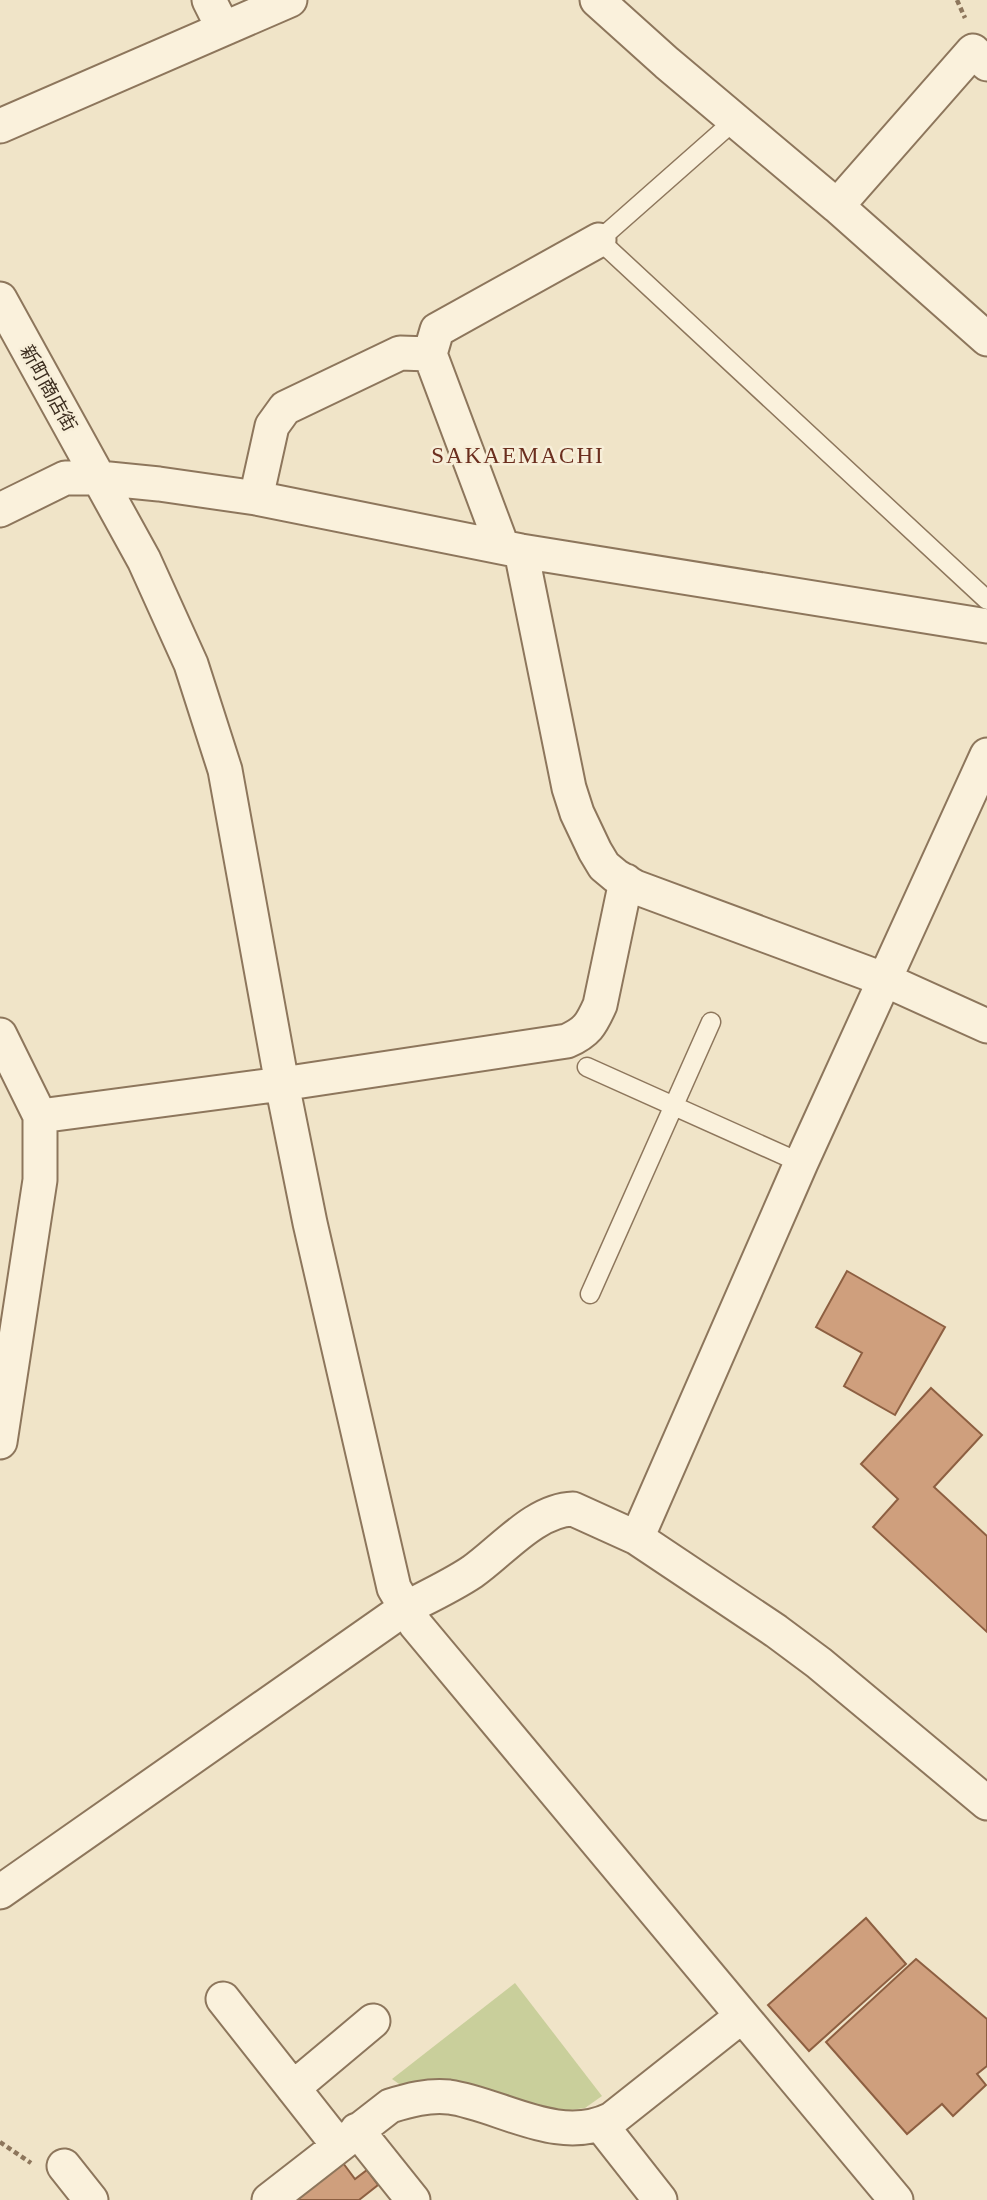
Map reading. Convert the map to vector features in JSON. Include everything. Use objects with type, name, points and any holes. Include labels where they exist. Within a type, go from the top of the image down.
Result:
[{"type":"street","points":[[0,126],[216,14],[290,0]]},
{"type":"street","points":[[597,0],[837,206],[987,340]]},
{"type":"street","points":[[837,206],[973,51],[987,64]]},
{"type":"street","points":[[599,240],[438,330],[430,354],[512,548],[566,775],[585,832],[604,866],[626,881],[883,979],[987,1026]]},
{"type":"street","name":"新町商店街","points":[[0,299],[144,560],[191,664],[225,770],[310,1223],[394,1588],[404,1609],[895,2200]]},
{"type":"street","points":[[256,498],[272,426],[285,408],[400,353],[430,354]]},
{"type":"street","points":[[0,510],[65,478],[99,478],[256,498],[512,548],[987,626]]},
{"type":"street","points":[[637,1538],[883,979],[918,909],[987,755]]},
{"type":"street","points":[[40,1116],[282,1084],[566,1041],[583,1034],[600,1005],[626,881]]},
{"type":"street","points":[[0,1035],[40,1116],[40,1180],[0,1442]]},
{"type":"street","points":[[0,1892],[404,1609],[471,1573],[540,1518],[561,1509],[573,1508],[637,1538],[776,1631],[819,1663],[987,1803]]},
{"type":"street","points":[[223,2000],[293,2088],[413,2200]]},
{"type":"street","points":[[269,2200],[390,2106],[412,2099],[449,2097],[537,2124],[601,2125],[742,2017]]},
{"type":"street","points":[[293,2088],[373,2021]]},
{"type":"street","points":[[601,2125],[660,2200]]},
{"type":"street","points":[[64,2166],[90,2200]]},
{"type":"lane","points":[[735,120],[599,240],[987,600]]},
{"type":"lane","points":[[590,1294],[711,1023]]},
{"type":"lane","points":[[587,1067],[801,1163]]},
{"type":"green space","points":[[515,1983],[602,2096],[585,2108],[562,2111],[402,2086],[392,2079]]},
{"type":"building","points":[[847,1271],[945,1327],[895,1415],[844,1386],[862,1353],[816,1327]]},
{"type":"building","points":[[931,1388],[982,1435],[934,1487],[987,1536],[987,1632],[873,1527],[898,1499],[861,1464]]},
{"type":"building","points":[[866,1918],[906,1964],[809,2051],[768,2005]]},
{"type":"building","points":[[916,1959],[987,2019],[987,2066],[977,2074],[986,2085],[953,2116],[942,2104],[907,2134],[826,2042]]},
{"type":"building","points":[[343,2163],[355,2179],[367,2170],[378,2185],[359,2200],[295,2200]]},
{"type":"district","name":"SAKAEMACHI","points":[[518,455]]}]
